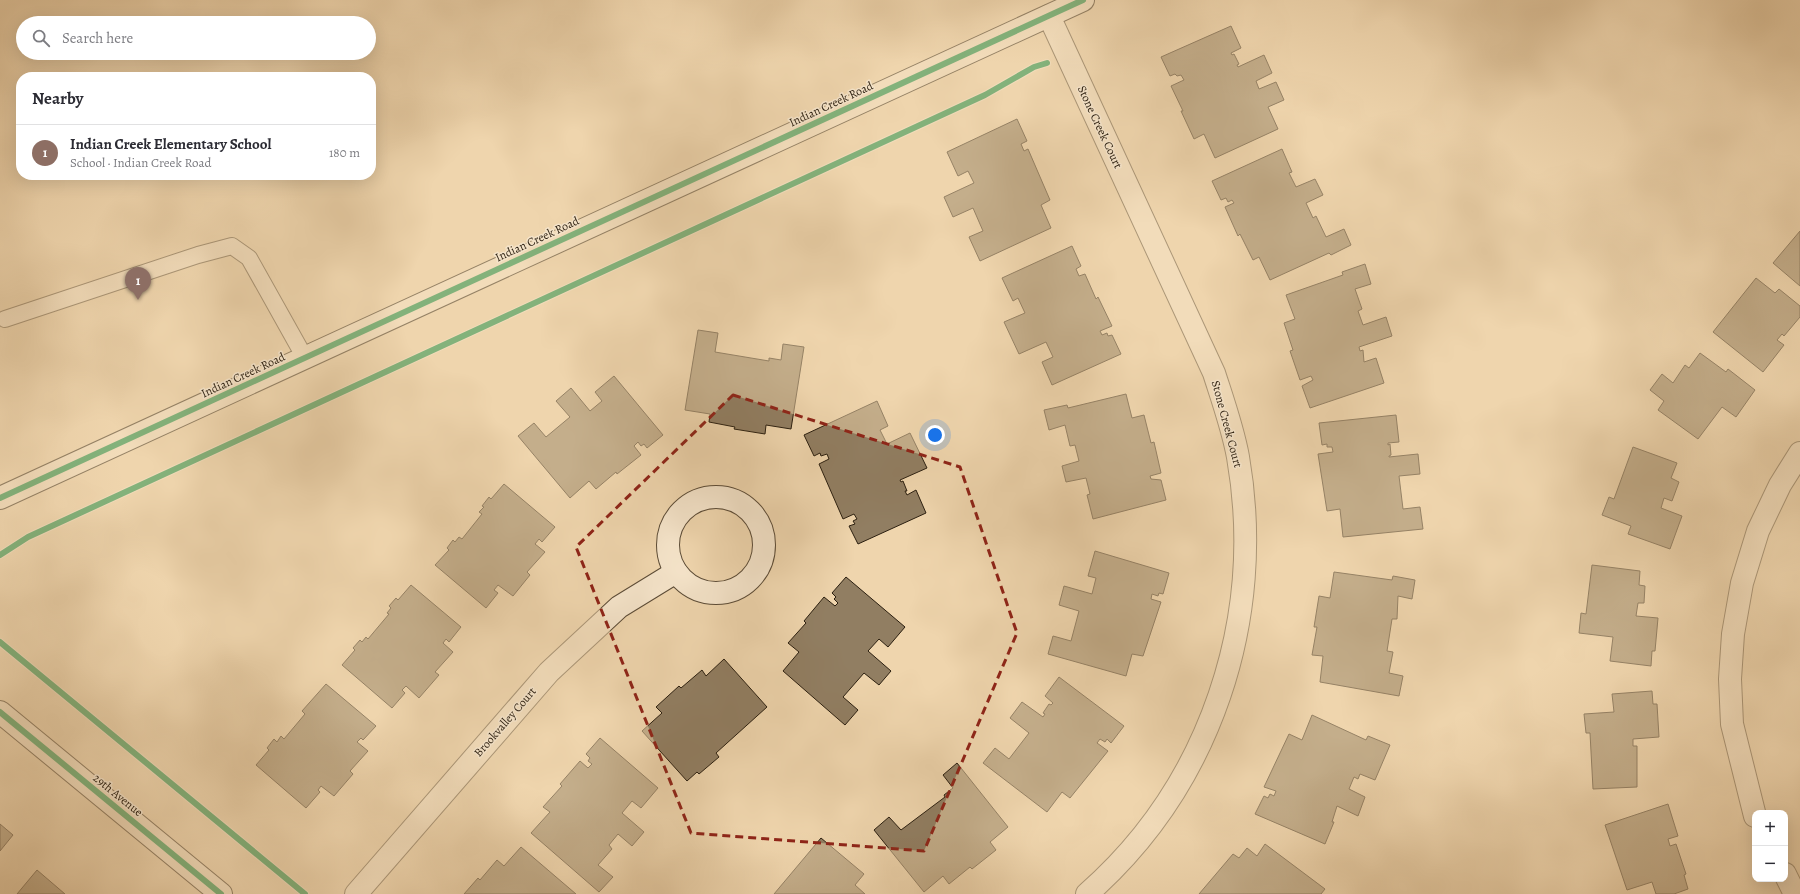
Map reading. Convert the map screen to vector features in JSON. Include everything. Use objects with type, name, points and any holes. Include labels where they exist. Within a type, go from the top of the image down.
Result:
[{"type":"street","name":"Indian Creek Road","points":[[0,498],[1083,0]]},
{"type":"street","name":"Stone Creek Court","points":[[1049,16],[1214,373],[1238,456],[1245,529],[1241,604],[1234,649],[1218,704],[1195,756],[1169,801],[1139,842],[1088,894]]},
{"type":"street","points":[[1754,810],[1732,724],[1730,679],[1733,634],[1742,583],[1758,531],[1780,486],[1800,453]]},
{"type":"street","points":[[720,496],[735,500],[748,509],[758,521],[763,536],[764,553],[758,568],[748,581],[734,590],[718,594],[702,591],[687,584],[676,572],[669,558],[667,543],[670,528],[678,514],[690,504],[704,498],[720,496]]},
{"type":"street","name":"Brookvalley Court","points":[[356,894],[549,672],[619,607],[676,572]]},
{"type":"street","name":"29th Avenue","points":[[0,712],[221,894]]},
{"type":"street","points":[[1788,880],[1795,894]]},
{"type":"lane","points":[[5,319],[198,255],[232,246],[249,258],[305,358]]},
{"type":"highlighted area","points":[[733,395],[960,467],[1017,633],[924,851],[691,833],[576,547]]},
{"type":"building","points":[[1231,26],[1241,48],[1231,53],[1232,55],[1234,54],[1239,64],[1237,65],[1238,67],[1264,55],[1272,73],[1256,81],[1259,89],[1276,82],[1284,100],[1268,107],[1278,129],[1215,158],[1204,134],[1194,139],[1171,86],[1184,80],[1181,75],[1177,76],[1175,74],[1170,76],[1161,57]]},
{"type":"building","points":[[1017,119],[1027,141],[1021,144],[1024,151],[1028,149],[1050,200],[1041,205],[1051,228],[980,261],[969,237],[983,231],[973,208],[953,217],[944,197],[974,183],[968,171],[958,176],[947,152]]},
{"type":"building","points":[[1282,149],[1292,172],[1289,173],[1296,187],[1315,179],[1323,195],[1306,203],[1313,218],[1316,216],[1326,237],[1344,229],[1351,245],[1331,255],[1329,253],[1270,280],[1259,257],[1253,260],[1240,234],[1238,236],[1225,207],[1234,203],[1232,200],[1228,202],[1226,198],[1221,200],[1212,181]]},
{"type":"building","points":[[1800,231],[1800,286],[1773,263]]},
{"type":"building","points":[[1072,246],[1081,266],[1076,269],[1079,276],[1085,274],[1096,299],[1098,297],[1112,326],[1100,331],[1102,335],[1107,333],[1108,336],[1112,335],[1121,354],[1052,385],[1042,362],[1053,357],[1046,342],[1019,354],[1004,322],[1025,313],[1018,298],[1013,301],[1002,278]]},
{"type":"building","points":[[1365,264],[1371,284],[1355,289],[1362,309],[1358,311],[1363,325],[1386,317],[1392,336],[1359,347],[1360,351],[1363,350],[1364,362],[1376,358],[1384,383],[1310,408],[1302,386],[1313,380],[1311,376],[1300,380],[1290,351],[1293,350],[1284,323],[1295,319],[1286,295],[1343,275],[1342,272]]},
{"type":"building","points":[[1756,278],[1775,293],[1779,289],[1800,306],[1800,317],[1784,336],[1782,334],[1777,340],[1784,345],[1763,372],[1713,332]]},
{"type":"building","points":[[698,330],[718,333],[715,352],[769,361],[769,358],[781,360],[783,344],[804,347],[791,429],[766,425],[765,434],[734,429],[735,427],[709,422],[710,414],[685,410]]},
{"type":"building","points":[[1700,353],[1726,372],[1728,369],[1755,390],[1736,417],[1722,407],[1698,439],[1658,410],[1664,401],[1650,390],[1662,374],[1673,383],[1685,365],[1689,368]]},
{"type":"building","points":[[614,376],[663,435],[647,448],[644,444],[641,446],[638,442],[634,446],[641,455],[617,474],[616,472],[596,489],[589,481],[570,498],[518,436],[534,423],[546,437],[570,417],[556,401],[571,388],[590,411],[602,401],[595,392]]},
{"type":"building","points":[[1126,394],[1132,418],[1144,415],[1151,443],[1154,442],[1161,473],[1150,476],[1151,479],[1161,480],[1166,500],[1093,519],[1087,495],[1090,494],[1086,478],[1066,482],[1062,466],[1079,461],[1075,445],[1070,446],[1065,425],[1049,430],[1044,410],[1067,405],[1068,408]]},
{"type":"building","points":[[877,401],[888,426],[880,430],[887,444],[910,433],[927,468],[900,480],[901,482],[903,481],[907,495],[916,490],[926,513],[858,544],[849,526],[855,524],[853,521],[857,519],[854,514],[843,519],[819,464],[829,459],[827,454],[821,456],[820,453],[814,456],[804,435]]},
{"type":"building","points":[[1396,415],[1399,442],[1388,443],[1388,445],[1390,444],[1391,455],[1389,457],[1418,454],[1420,474],[1399,476],[1403,509],[1420,507],[1423,529],[1343,537],[1340,509],[1327,511],[1318,454],[1333,452],[1332,447],[1327,447],[1327,444],[1322,445],[1319,423]]},
{"type":"building","points":[[1633,447],[1677,463],[1671,478],[1679,482],[1672,501],[1664,498],[1661,508],[1682,516],[1670,549],[1628,534],[1631,526],[1602,515],[1609,497],[1614,499]]},
{"type":"building","points":[[504,484],[555,527],[542,542],[539,539],[535,544],[545,552],[527,572],[530,575],[513,596],[498,585],[494,590],[498,593],[486,608],[435,565],[449,550],[447,548],[453,540],[455,542],[459,537],[462,539],[482,514],[479,512],[484,507],[482,506],[489,497],[491,499]]},
{"type":"building","points":[[1095,551],[1169,573],[1163,594],[1159,593],[1158,596],[1152,594],[1151,599],[1161,602],[1143,656],[1132,654],[1126,676],[1048,654],[1053,636],[1071,641],[1079,611],[1059,605],[1064,586],[1092,594],[1096,578],[1088,576]]},
{"type":"building","points":[[1592,565],[1640,571],[1639,585],[1645,586],[1644,603],[1638,603],[1636,616],[1658,618],[1655,651],[1652,651],[1651,666],[1610,661],[1613,637],[1579,633],[1581,613],[1586,614]]},
{"type":"building","points":[[1334,572],[1392,580],[1393,576],[1415,580],[1412,599],[1398,596],[1397,619],[1392,619],[1387,651],[1393,652],[1389,673],[1403,676],[1399,696],[1320,682],[1323,656],[1312,655],[1317,627],[1314,627],[1319,596],[1330,598]]},
{"type":"building","points":[[846,577],[905,627],[888,647],[879,639],[868,651],[891,671],[879,685],[864,673],[843,697],[858,710],[845,725],[783,671],[799,652],[788,643],[806,623],[804,621],[824,597],[835,606],[838,603],[834,599],[836,597],[832,593]]},
{"type":"building","points":[[411,585],[461,627],[449,642],[446,639],[443,643],[453,652],[435,672],[439,675],[419,698],[406,686],[402,690],[405,693],[392,708],[342,665],[355,650],[353,648],[360,640],[362,642],[366,637],[368,639],[389,614],[387,613],[391,608],[389,606],[396,598],[398,600]]},
{"type":"building","points":[[724,659],[767,707],[716,753],[719,757],[699,774],[697,772],[687,781],[642,731],[662,713],[656,707],[679,686],[681,688],[702,670],[706,676]]},
{"type":"building","points":[[1059,677],[1124,726],[1111,743],[1107,739],[1105,742],[1100,739],[1097,743],[1108,751],[1070,798],[1062,792],[1047,812],[983,763],[995,748],[1009,759],[1029,733],[1010,718],[1022,702],[1043,717],[1045,714],[1043,713],[1049,704],[1051,705],[1053,703],[1045,696]]},
{"type":"building","points":[[326,684],[376,726],[363,740],[361,738],[357,742],[368,751],[350,771],[353,774],[334,796],[321,786],[318,790],[320,792],[306,808],[256,765],[269,750],[267,748],[274,739],[277,742],[281,736],[284,739],[305,714],[302,711]]},
{"type":"building","points":[[1652,691],[1653,704],[1657,704],[1659,737],[1633,739],[1633,746],[1637,746],[1637,787],[1593,789],[1590,733],[1586,733],[1584,714],[1614,712],[1612,694]]},
{"type":"building","points":[[1312,715],[1366,740],[1368,736],[1390,745],[1375,780],[1360,774],[1358,779],[1354,777],[1349,789],[1365,797],[1358,816],[1337,806],[1332,822],[1334,822],[1325,844],[1255,814],[1264,796],[1268,798],[1270,794],[1274,796],[1276,791],[1264,787],[1289,734],[1302,740]]},
{"type":"building","points":[[600,738],[658,788],[641,808],[632,801],[622,813],[644,832],[632,846],[618,834],[609,845],[612,849],[598,865],[613,877],[599,892],[531,833],[550,812],[543,807],[562,786],[560,784],[580,761],[588,768],[592,764],[588,761],[590,758],[586,754]]},
{"type":"building","points":[[957,763],[1008,827],[990,842],[996,850],[972,869],[970,867],[949,884],[943,876],[924,892],[874,830],[889,817],[901,830],[945,797],[944,795],[953,788],[943,775]]},
{"type":"building","points":[[1668,804],[1678,836],[1668,839],[1670,846],[1676,844],[1686,874],[1684,875],[1688,889],[1674,894],[1656,894],[1652,882],[1627,890],[1605,825]]},
{"type":"building","points":[[0,824],[13,835],[0,851]]},
{"type":"building","points":[[821,838],[864,874],[855,885],[865,894],[774,894]]},
{"type":"building","points":[[1265,844],[1325,889],[1321,894],[1199,894],[1233,854],[1239,858],[1247,848],[1257,856]]},
{"type":"building","points":[[521,847],[576,894],[464,894],[478,878],[480,880],[497,860],[504,866]]},
{"type":"building","points":[[37,870],[65,894],[17,894]]},
{"type":"cycle path","points":[[0,498],[1083,0]]},
{"type":"cycle path","points":[[0,555],[28,537],[985,95],[1034,67],[1047,63]]},
{"type":"cycle path","points":[[0,642],[305,894]]},
{"type":"cycle path","points":[[0,712],[221,894]]},
{"type":"place","name":"Indian Creek Elementary School","points":[[138,300]]}]
